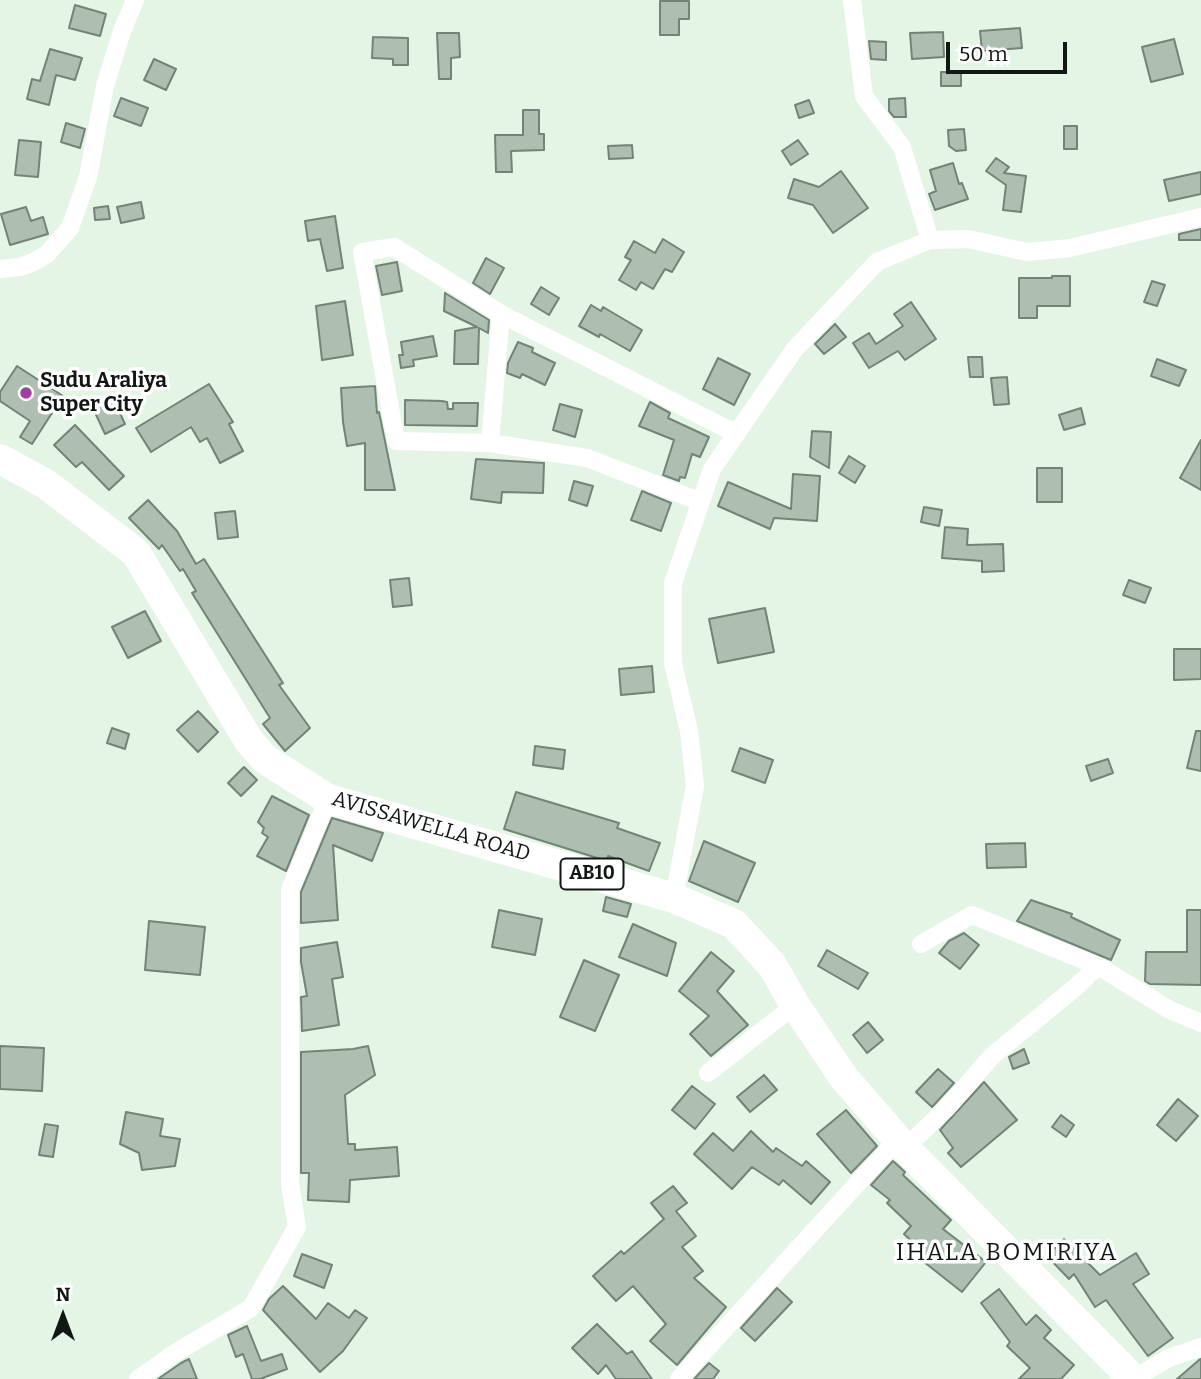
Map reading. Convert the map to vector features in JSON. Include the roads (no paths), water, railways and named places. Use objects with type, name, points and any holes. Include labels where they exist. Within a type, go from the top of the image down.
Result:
[{"type":"main road","name":"AVISSAWELLA ROAD","points":[[0,459],[46,484],[136,552],[249,741],[265,759],[328,799],[674,898],[734,924],[772,965],[794,1005],[844,1077],[901,1143],[1133,1379]]},
{"type":"street","points":[[0,269],[34,262],[47,254],[70,228],[88,177],[105,86],[135,0]]},
{"type":"street","points":[[852,0],[863,96],[902,146],[930,240]]},
{"type":"street","points":[[674,898],[695,786],[689,731],[673,663],[673,583],[712,469],[794,350],[877,262],[930,240],[968,239],[1027,252],[1070,247],[1201,217]]},
{"type":"street","points":[[701,502],[587,458],[490,443],[396,441],[362,252],[394,247],[501,314],[737,434]]},
{"type":"street","points":[[490,443],[501,314]]},
{"type":"street","points":[[138,1379],[175,1353],[251,1308],[297,1227],[290,1184],[290,890],[328,799]]},
{"type":"street","points":[[922,944],[972,915],[1098,966],[1170,1010],[1201,1023]]},
{"type":"street","points":[[679,1379],[901,1143],[947,1108],[992,1056],[1098,966]]},
{"type":"street","points":[[708,1073],[794,1005]]},
{"type":"street","points":[[1133,1379],[1169,1358],[1201,1347]]},
{"type":"place","name":"Sudu Araliya Super City","points":[[26,393]]},
{"type":"district","name":"IHALA BOMIRIYA","points":[[1007,1253]]}]
